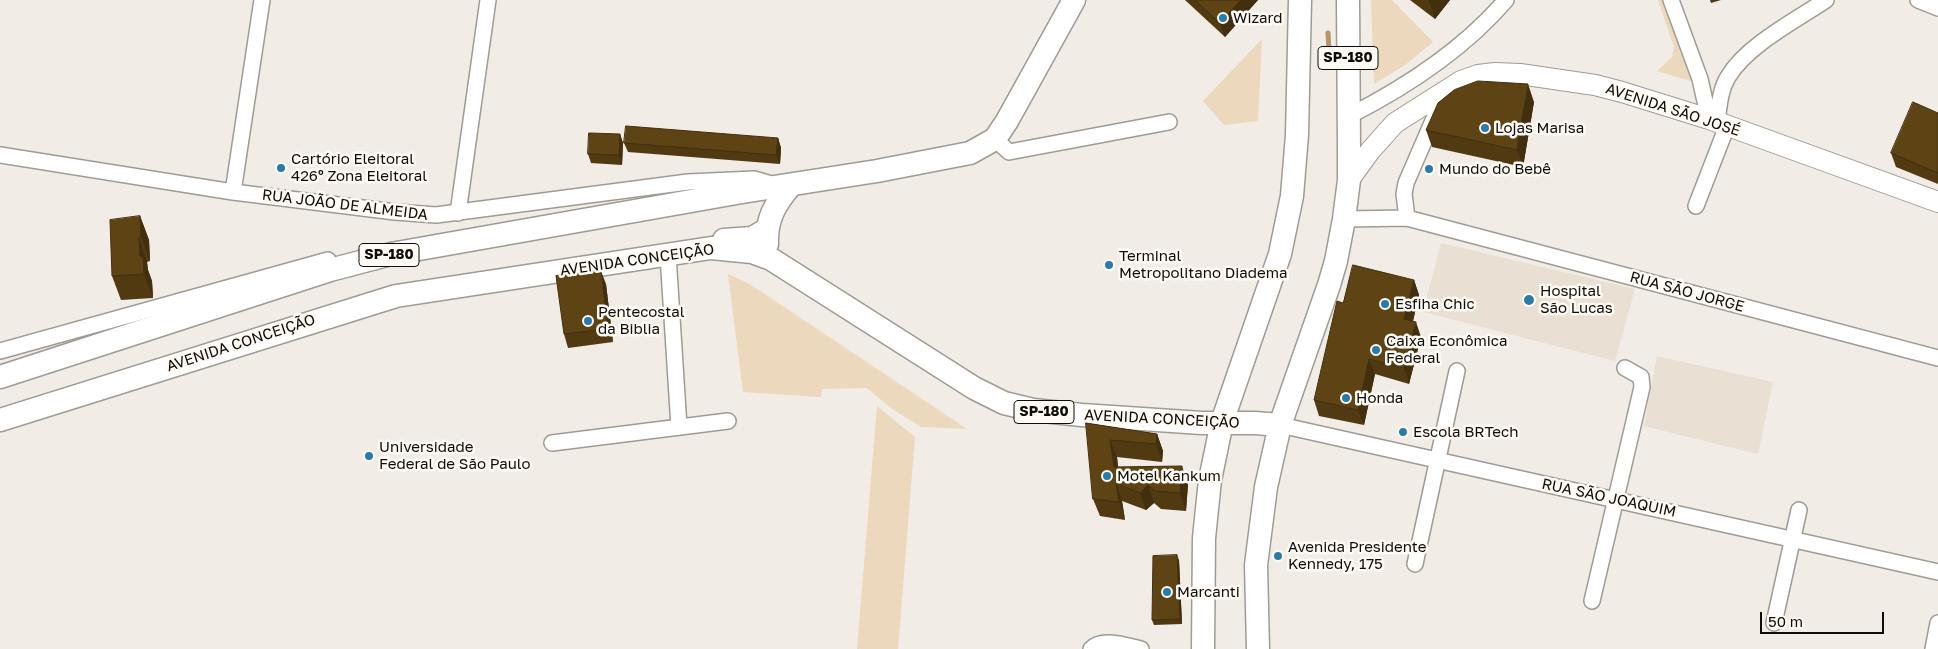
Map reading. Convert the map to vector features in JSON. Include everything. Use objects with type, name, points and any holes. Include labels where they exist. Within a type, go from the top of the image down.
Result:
[{"type":"main road","points":[[996,139],[1074,0]]},
{"type":"main road","points":[[1203,649],[1204,538],[1210,480],[1222,422],[1280,254],[1292,196],[1297,135],[1300,0]]},
{"type":"main road","name":"SP-180","points":[[1280,425],[1329,285],[1336,261],[1344,219],[1349,180],[1348,0]]},
{"type":"main road","name":"AVENIDA SÃO JOSÉ","points":[[1349,180],[1370,151],[1395,123],[1448,89],[1478,75],[1495,73],[1520,74],[1614,90],[1718,122],[1938,202]]},
{"type":"main road","name":"SP-180","points":[[0,377],[330,270],[391,254],[785,185],[877,171],[970,153],[996,139]]},
{"type":"main road","points":[[771,259],[766,230],[772,209],[785,185]]},
{"type":"main road","points":[[668,255],[676,247],[693,239],[752,238],[766,230]]},
{"type":"main road","name":"AVENIDA CONCEIÇÃO","points":[[0,420],[396,296],[711,248],[752,252],[771,259],[974,388],[1004,403],[1033,410],[1082,415],[1255,422],[1280,425]]},
{"type":"main road","points":[[1258,649],[1256,565],[1260,527],[1280,425]]},
{"type":"street","points":[[233,192],[262,0]]},
{"type":"street","points":[[458,213],[488,0]]},
{"type":"street","points":[[1350,116],[1411,82],[1452,52],[1506,0]]},
{"type":"street","points":[[1671,0],[1718,122]]},
{"type":"street","points":[[1696,206],[1718,122],[1721,95],[1728,77],[1745,56],[1777,32],[1826,0]]},
{"type":"street","points":[[1918,0],[1938,8]]},
{"type":"street","points":[[1407,218],[1404,194],[1406,183],[1448,89]]},
{"type":"street","points":[[996,139],[1009,152],[1169,122]]},
{"type":"street","name":"RUA JOÃO DE ALMEIDA","points":[[2,160],[233,192],[395,212],[436,215],[688,182],[754,179],[785,185]]},
{"type":"street","name":"RUA SÃO JORGE","points":[[1344,219],[1407,218],[1938,358]]},
{"type":"street","points":[[0,351],[367,249],[417,242],[460,241]]},
{"type":"street","points":[[668,255],[679,427]]},
{"type":"street","points":[[1592,601],[1642,387],[1641,378],[1625,368]]},
{"type":"street","points":[[1415,564],[1458,371]]},
{"type":"street","points":[[552,443],[728,421]]},
{"type":"street","name":"RUA SÃO JOAQUIM","points":[[1280,425],[1938,572]]},
{"type":"street","points":[[1774,623],[1799,510]]},
{"type":"street","points":[[1933,649],[1938,624]]},
{"type":"street","points":[[1092,649],[1101,643],[1141,649]]},
{"type":"shaded area","points":[[1371,0],[1392,0],[1433,42],[1405,65],[1374,84]]},
{"type":"shaded area","points":[[1658,0],[1680,0],[1707,80],[1697,83],[1657,71],[1672,57],[1674,47]]},
{"type":"shaded area","points":[[1262,39],[1258,121],[1224,125],[1203,101]]},
{"type":"shaded area","name":"Hospital São Lucas","points":[[1441,243],[1635,289],[1615,361],[1423,312]]},
{"type":"shaded area","points":[[728,274],[748,283],[967,429],[921,427],[891,408],[867,388],[822,389],[821,397],[743,392]]},
{"type":"shaded area","points":[[1657,356],[1773,382],[1758,454],[1644,426]]},
{"type":"shaded area","points":[[877,406],[915,437],[898,649],[857,649]]},
{"type":"building","points":[[1195,0],[1241,0],[1220,23]]},
{"type":"building","name":"Lojas Marisa","points":[[1478,81],[1528,84],[1517,150],[1426,130],[1438,103],[1454,90]]},
{"type":"building","points":[[1913,102],[1938,113],[1938,173],[1891,153]]},
{"type":"building","points":[[626,126],[778,138],[776,155],[624,143]]},
{"type":"building","points":[[589,133],[620,134],[619,155],[588,154]]},
{"type":"building","points":[[140,216],[140,256],[143,257],[144,274],[112,276],[110,220]]},
{"type":"building","points":[[1353,265],[1414,280],[1404,319],[1416,322],[1404,368],[1369,359],[1358,410],[1314,400],[1337,301],[1343,303]]},
{"type":"building","name":"Pentecostal da Biblia","points":[[601,271],[608,329],[564,334],[556,276]]},
{"type":"building","points":[[1086,423],[1157,434],[1156,444],[1110,440],[1114,467],[1182,466],[1180,493],[1155,491],[1148,485],[1140,493],[1116,483],[1119,502],[1093,499]]},
{"type":"building","name":"Marcanti","points":[[1177,555],[1180,619],[1152,620],[1153,556]]},
{"type":"waterway","points":[[1328,33],[1329,52]]},
{"type":"place","name":"Wizard","points":[[1223,18]]},
{"type":"place","name":"Lojas Marisa","points":[[1485,128]]},
{"type":"place","name":"Cartório Eleitoral 426º Zona Eleitoral","points":[[281,168]]},
{"type":"place","name":"Mundo do Bebê","points":[[1429,169]]},
{"type":"place","name":"Terminal Metropolitano Diadema","points":[[1109,265]]},
{"type":"place","name":"Hospital São Lucas","points":[[1529,300]]},
{"type":"place","name":"Esfiha Chic","points":[[1385,304]]},
{"type":"place","name":"Pentecostal da Biblia","points":[[588,321]]},
{"type":"place","name":"Caixa Econômica Federal","points":[[1376,350]]},
{"type":"place","name":"Honda","points":[[1346,398]]},
{"type":"place","name":"Escola BRTech","points":[[1403,432]]},
{"type":"place","name":"Universidade Federal de São Paulo","points":[[369,456]]},
{"type":"place","name":"Motel Kankum","points":[[1107,476]]},
{"type":"place","name":"Avenida Presidente Kennedy, 175","points":[[1278,556]]},
{"type":"place","name":"Marcanti","points":[[1167,592]]}]
